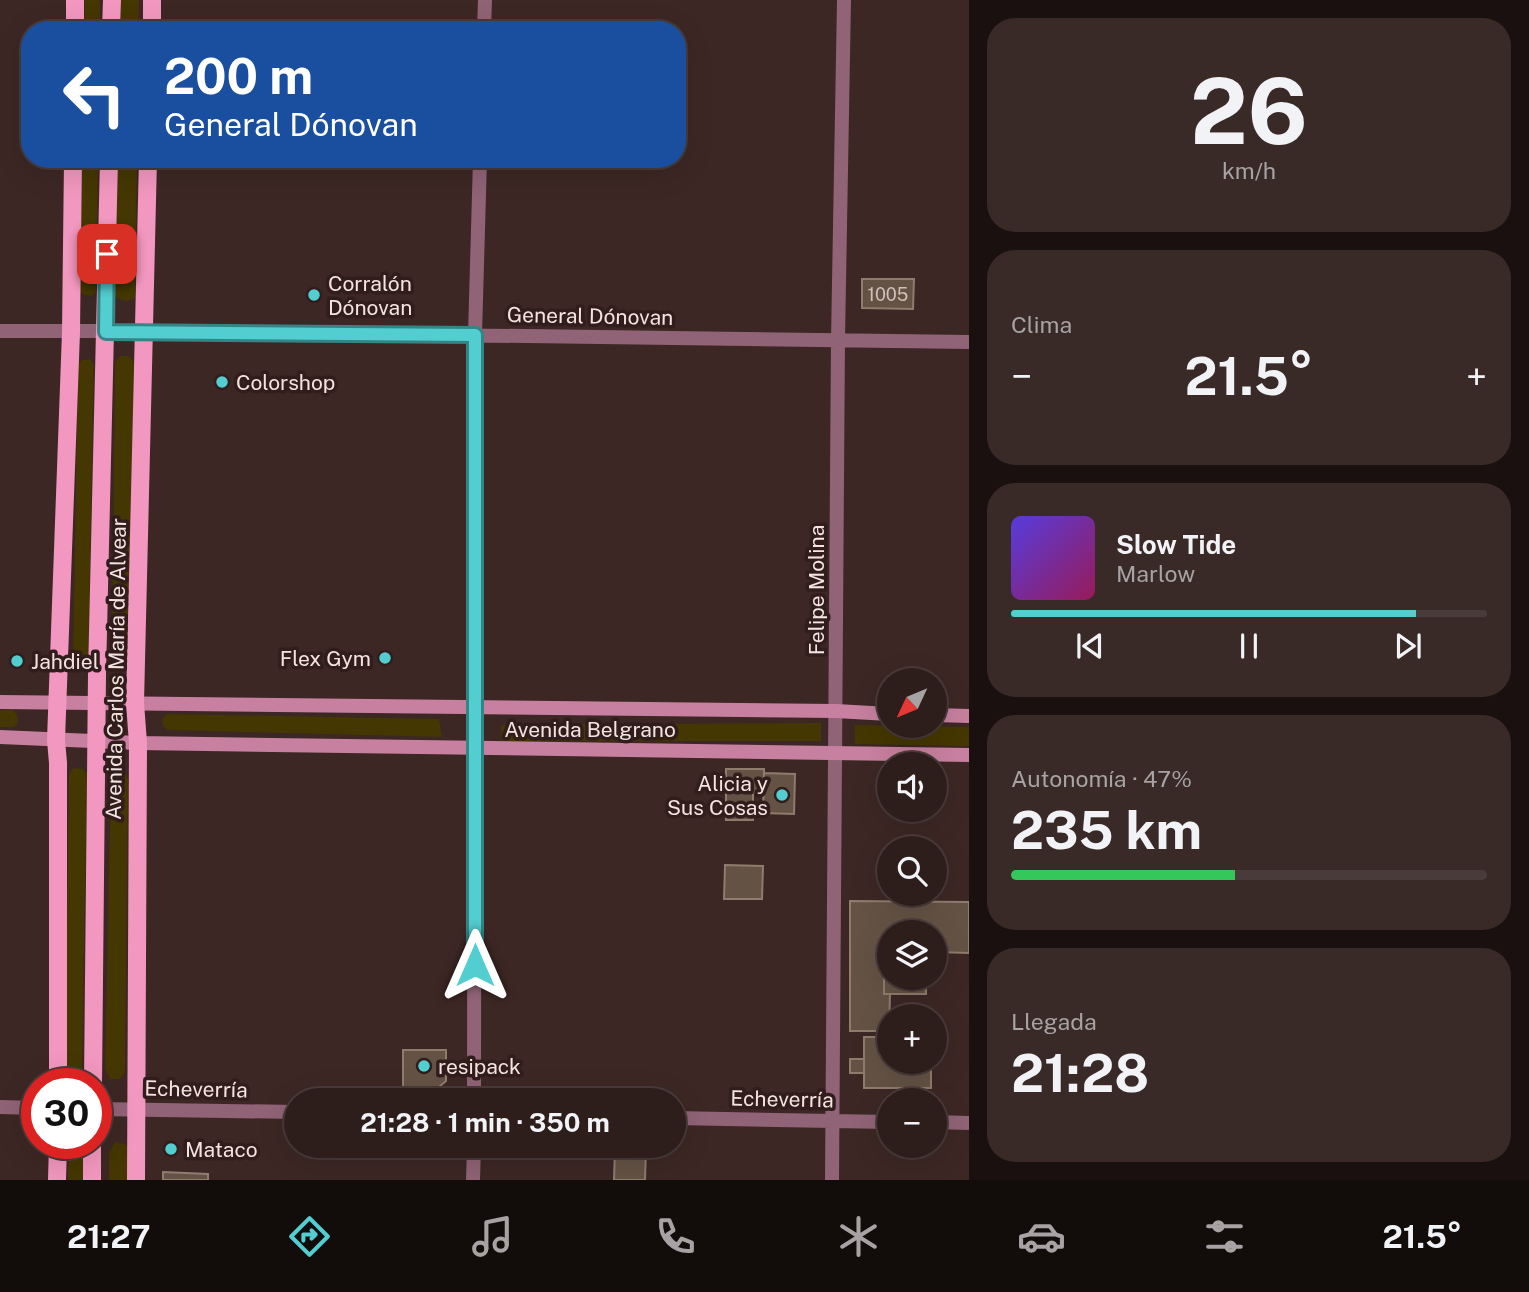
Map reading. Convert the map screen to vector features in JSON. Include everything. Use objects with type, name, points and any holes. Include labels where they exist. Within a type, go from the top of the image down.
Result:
[{"type":"main road","points":[[75,0],[75,21]]},
{"type":"main road","points":[[111,21],[112,0]]},
{"type":"main road","points":[[152,0],[152,21]]},
{"type":"main road","points":[[58,1068],[58,763],[55,740],[71,332],[73,168]]},
{"type":"main road","name":"Avenida Carlos María de Alvear","points":[[93,1068],[97,703],[109,168]]},
{"type":"main road","name":"Avenida Carlos María de Alvear","points":[[135,1180],[138,743],[135,703],[148,168]]},
{"type":"main road","name":"Avenida Belgrano","points":[[0,702],[877,713]]},
{"type":"main road","points":[[947,715],[969,716]]},
{"type":"main road","name":"Avenida Belgrano","points":[[0,737],[138,743],[969,755]]},
{"type":"main road","points":[[57,1180],[58,1159]]},
{"type":"main road","points":[[92,1159],[92,1180]]},
{"type":"street","points":[[484,21],[485,0]]},
{"type":"street","name":"Felipe Molina","points":[[832,1180],[838,339],[844,0]]},
{"type":"street","points":[[474,1088],[475,335],[480,168]]},
{"type":"street","name":"General Dónovan","points":[[0,331],[969,342]]},
{"type":"street","points":[[0,1107],[21,1108]]},
{"type":"street","name":"Echeverría","points":[[112,1109],[284,1112]]},
{"type":"street","name":"Echeverría","points":[[686,1118],[877,1122]]},
{"type":"street","points":[[947,1122],[969,1123]]},
{"type":"street","points":[[473,1180],[474,1158]]},
{"type":"shaded area","points":[[85,0],[100,0],[100,21],[84,21]]},
{"type":"shaded area","points":[[121,0],[139,0],[138,21],[120,21]]},
{"type":"shaded area","points":[[82,168],[98,168],[96,292],[92,296],[80,292]]},
{"type":"shaded area","points":[[117,168],[137,168],[135,298],[126,301],[114,295]]},
{"type":"shaded area","points":[[121,356],[129,356],[134,363],[130,665],[123,670],[112,664],[115,362]]},
{"type":"shaded area","points":[[90,359],[94,365],[88,662],[84,669],[77,668],[73,662],[78,364],[82,360]]},
{"type":"shaded area","points":[[0,710],[13,710],[18,723],[14,727],[0,727]]},
{"type":"shaded area","points":[[167,714],[439,719],[442,737],[168,730],[163,726],[162,719]]},
{"type":"shaded area","points":[[821,723],[821,741],[501,741],[501,725]]},
{"type":"shaded area","points":[[855,725],[877,725],[877,738],[947,738],[947,727],[969,727],[969,746],[855,744]]},
{"type":"shaded area","points":[[74,768],[83,769],[87,774],[82,1068],[65,1068],[69,773]]},
{"type":"shaded area","points":[[124,771],[128,778],[125,1072],[120,1079],[112,1079],[112,1068],[105,1068],[111,776]]},
{"type":"shaded area","points":[[115,1142],[125,1144],[132,1152],[131,1180],[109,1180],[112,1148]]},
{"type":"shaded area","points":[[69,1159],[86,1159],[85,1180],[68,1180]]},
{"type":"building","points":[[862,279],[914,279],[913,309],[862,308]]},
{"type":"building","points":[[726,769],[764,769],[764,792],[753,792],[753,820],[726,820]]},
{"type":"building","points":[[764,773],[795,774],[794,814],[763,813]]},
{"type":"building","points":[[725,865],[763,866],[762,899],[724,899]]},
{"type":"building","points":[[850,901],[877,901],[877,906],[947,906],[947,902],[969,902],[969,953],[947,952],[947,920],[877,920],[877,990],[890,994],[890,1004],[877,1004],[877,1031],[850,1031]]},
{"type":"building","points":[[884,990],[926,990],[926,994],[884,994]]},
{"type":"building","points":[[864,1037],[877,1037],[877,1074],[931,1074],[931,1088],[864,1088]]},
{"type":"building","name":"resipack","points":[[403,1050],[446,1050],[446,1081],[438,1088],[403,1088]]},
{"type":"building","points":[[850,1059],[864,1059],[864,1073],[850,1073]]},
{"type":"building","points":[[615,1158],[646,1158],[645,1180],[614,1180]]},
{"type":"building","points":[[163,1172],[208,1174],[208,1180],[163,1180]]},
{"type":"place","name":"Corralón Dónovan","points":[[314,295]]},
{"type":"place","name":"Colorshop","points":[[222,382]]},
{"type":"place","name":"Flex Gym","points":[[385,658]]},
{"type":"place","name":"Jahdiel","points":[[17,661]]},
{"type":"place","name":"Alicia y Sus Cosas","points":[[782,795]]},
{"type":"place","name":"resipack","points":[[424,1066]]},
{"type":"place","name":"Mataco","points":[[171,1149]]},
{"type":"route","points":[[107,254],[106,332],[475,335],[475,965]]}]
